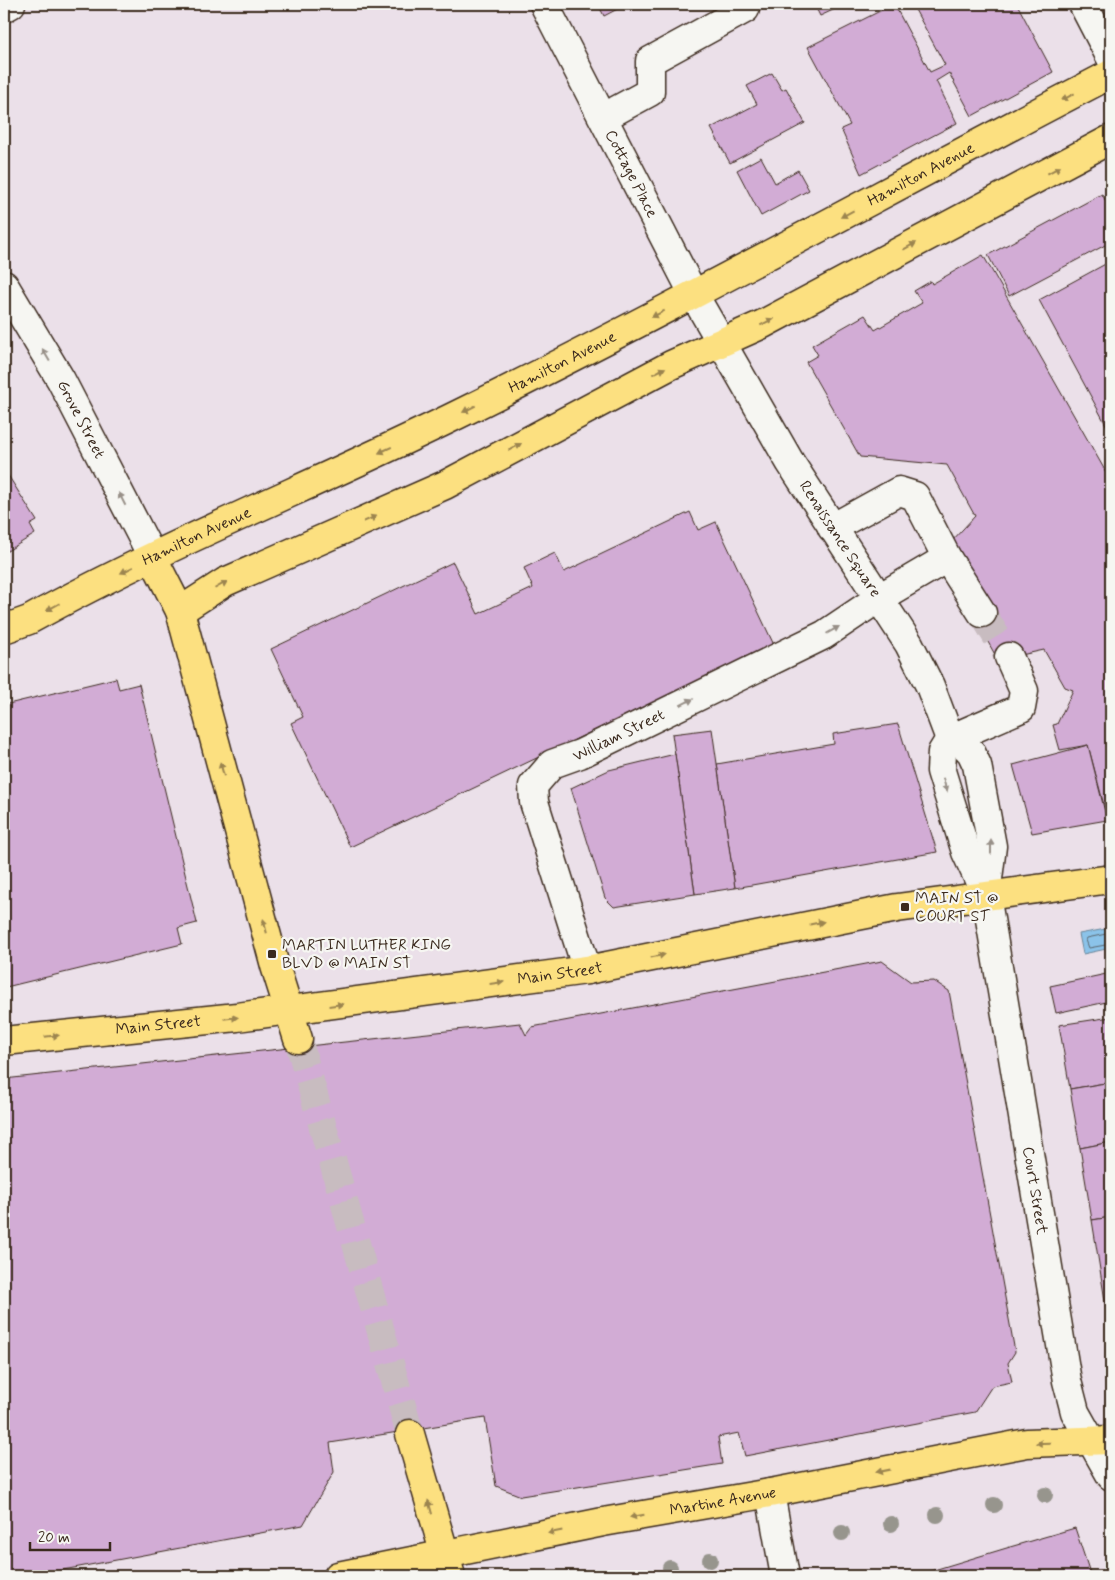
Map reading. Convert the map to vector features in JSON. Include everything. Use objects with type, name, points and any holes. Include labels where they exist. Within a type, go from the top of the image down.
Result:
[{"type":"main road","name":"Hamilton Avenue","points":[[4,629],[30,620],[153,558],[429,429],[694,295],[1111,74]]},
{"type":"main road","points":[[180,611],[225,582],[436,490],[630,386],[772,319],[1111,139]]},
{"type":"main road","points":[[153,558],[180,611],[288,1011],[298,1040]]},
{"type":"main road","name":"Main Street","points":[[4,1041],[288,1011],[587,970],[897,908],[1111,880]]},
{"type":"main road","points":[[410,1434],[448,1565]]},
{"type":"main road","name":"Martine Avenue","points":[[338,1576],[448,1565],[603,1522],[770,1494],[1027,1443],[1101,1440]]},
{"type":"street","points":[[4,8],[11,4]]},
{"type":"street","name":"Cottage Place","points":[[544,4],[585,85],[604,117],[694,295],[722,342]]},
{"type":"street","points":[[1083,4],[1111,58]]},
{"type":"street","points":[[604,117],[650,92],[650,60],[745,9]]},
{"type":"street","name":"Grove Street","points":[[4,285],[61,380],[153,558]]},
{"type":"street","name":"Renaissance Square","points":[[722,342],[790,462],[919,663],[950,739]]},
{"type":"street","points":[[832,528],[899,492],[915,496],[947,558],[982,613]]},
{"type":"street","name":"William Street","points":[[587,970],[533,794],[533,786],[552,764],[580,754],[824,635],[879,598],[947,558]]},
{"type":"street","points":[[986,895],[966,852],[941,771],[942,752],[950,739],[1021,708],[1024,692],[1009,657]]},
{"type":"street","points":[[950,739],[966,748],[977,765],[992,846],[986,895]]},
{"type":"street","name":"Court Street","points":[[986,895],[1067,1381],[1075,1412],[1101,1440],[1111,1476]]},
{"type":"street","points":[[770,1494],[785,1576]]},
{"type":"water","points":[[1111,928],[1111,948],[1083,954],[1079,934]]},
{"type":"building","points":[[598,4],[627,4],[604,16]]},
{"type":"building","points":[[814,4],[846,4],[820,16]]},
{"type":"building","points":[[894,4],[930,72],[945,65],[912,4],[1017,4],[1053,72],[972,116],[949,73],[936,81],[957,123],[861,174],[841,129],[850,125],[808,47]]},
{"type":"building","points":[[772,73],[782,90],[786,88],[805,123],[730,163],[711,128],[757,104],[747,86]]},
{"type":"building","points":[[761,157],[775,183],[798,170],[809,190],[761,216],[737,170]]},
{"type":"building","points":[[1102,194],[1111,211],[1111,242],[1009,296],[988,255]]},
{"type":"building","points":[[983,255],[1111,481],[1111,812],[1106,813],[1088,745],[1060,750],[1053,725],[1057,724],[1073,690],[1065,687],[1044,650],[998,660],[973,615],[951,542],[975,516],[947,465],[860,457],[806,362],[818,355],[812,345],[865,315],[875,330],[922,303],[914,291],[931,281],[932,284]]},
{"type":"building","points":[[1111,261],[1111,434],[1039,300]]},
{"type":"building","points":[[4,469],[37,521],[30,525],[35,534],[4,553]]},
{"type":"building","points":[[690,512],[698,530],[716,522],[774,645],[350,847],[291,723],[303,717],[271,649],[453,562],[478,614],[533,588],[524,568],[555,553],[564,572]]},
{"type":"building","points":[[116,678],[119,689],[139,684],[197,923],[178,928],[182,944],[6,987],[4,990],[4,705]]},
{"type":"building","points":[[898,724],[937,852],[735,888],[717,764],[834,744],[833,734]]},
{"type":"building","points":[[712,729],[735,888],[695,894],[672,734]]},
{"type":"building","points":[[1088,745],[1107,820],[1032,833],[1013,765]]},
{"type":"building","points":[[675,754],[695,894],[614,907],[605,898],[571,788],[609,770]]},
{"type":"building","points":[[882,961],[911,982],[934,981],[949,991],[1015,1352],[1008,1363],[1012,1382],[992,1386],[975,1412],[745,1456],[739,1433],[718,1437],[722,1464],[521,1496],[496,1486],[485,1418],[330,1443],[334,1472],[303,1525],[31,1576],[4,1576],[4,1079],[520,1023],[526,1035],[532,1027]]},
{"type":"building","points":[[1111,973],[1111,1001],[1056,1013],[1050,986]]},
{"type":"building","points":[[1111,1017],[1111,1082],[1070,1089],[1059,1025]]},
{"type":"building","points":[[1111,1082],[1111,1142],[1080,1148],[1070,1089]]},
{"type":"building","points":[[1111,1142],[1111,1217],[1092,1220],[1080,1148]]},
{"type":"building","points":[[1111,1217],[1111,1338],[1092,1220]]},
{"type":"building","points":[[1075,1528],[1091,1576],[914,1576],[1010,1547]]},
{"type":"tunnel","points":[[982,613],[1009,657]]},
{"type":"tunnel","points":[[298,1039],[410,1434]]},
{"type":"place","name":"MAIN ST @ COURT ST","points":[[905,907]]},
{"type":"place","name":"MARTIN LUTHER KING BLVD @ MAIN ST","points":[[272,954]]}]
